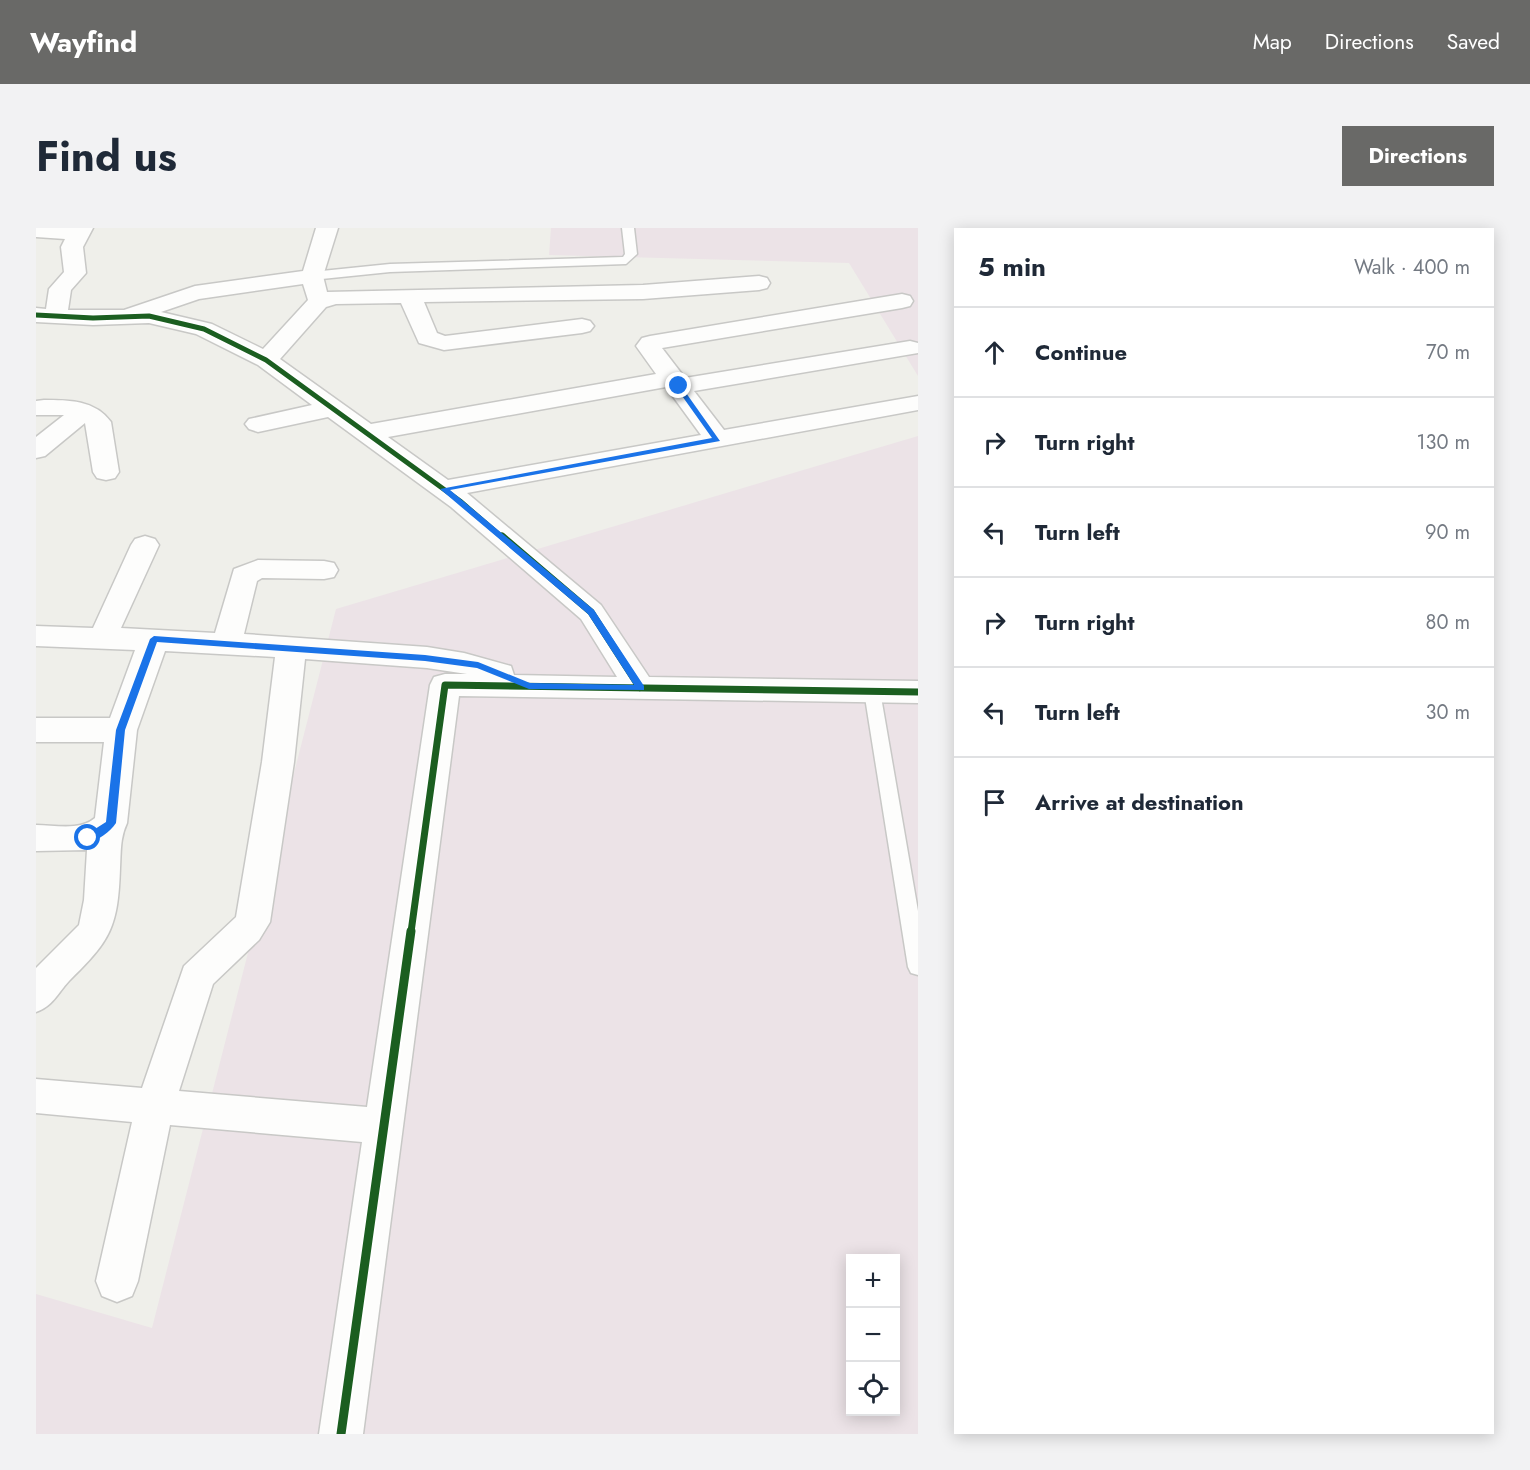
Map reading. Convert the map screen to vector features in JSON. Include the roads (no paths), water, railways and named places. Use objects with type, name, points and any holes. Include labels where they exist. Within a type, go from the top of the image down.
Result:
[{"type":"street","points":[[318,302],[312,276],[327,228]]},
{"type":"street","points":[[36,231],[80,230],[72,247],[75,273],[60,289],[46,315],[149,316],[204,329],[266,360],[444,489],[591,612],[640,688]]},
{"type":"street","points":[[125,317],[195,293],[312,276]]},
{"type":"street","points":[[266,360],[318,302],[335,297],[644,292],[759,283]]},
{"type":"street","points":[[410,296],[427,338],[432,341],[444,343],[582,326]]},
{"type":"street","points":[[717,439],[648,346],[650,343],[902,301]]},
{"type":"street","points":[[365,433],[676,382],[910,348]]},
{"type":"street","points":[[444,489],[918,402]]},
{"type":"street","points":[[36,408],[85,411],[98,422],[106,472]]},
{"type":"street","points":[[258,424],[331,409]]},
{"type":"street","points":[[36,450],[85,411]]},
{"type":"street","points":[[103,638],[145,545]]},
{"type":"street","points":[[227,642],[244,576],[258,569],[324,570]]},
{"type":"street","points":[[36,636],[227,642],[478,665],[529,686]]},
{"type":"street","points":[[36,838],[88,838],[105,830],[111,823],[121,730],[154,639]]},
{"type":"street","points":[[117,1281],[155,1106],[196,977],[208,962],[242,935],[253,922],[278,762],[291,647]]},
{"type":"street","points":[[341,1434],[446,685],[918,692]]},
{"type":"street","points":[[36,730],[121,730]]},
{"type":"street","points":[[36,996],[43,985],[82,946],[98,923],[105,830]]},
{"type":"street","points":[[36,1096],[384,1126]]},
{"type":"lane","points":[[312,276],[390,268],[626,260],[631,254],[628,228]]},
{"type":"lane","points":[[872,691],[918,967]]}]
